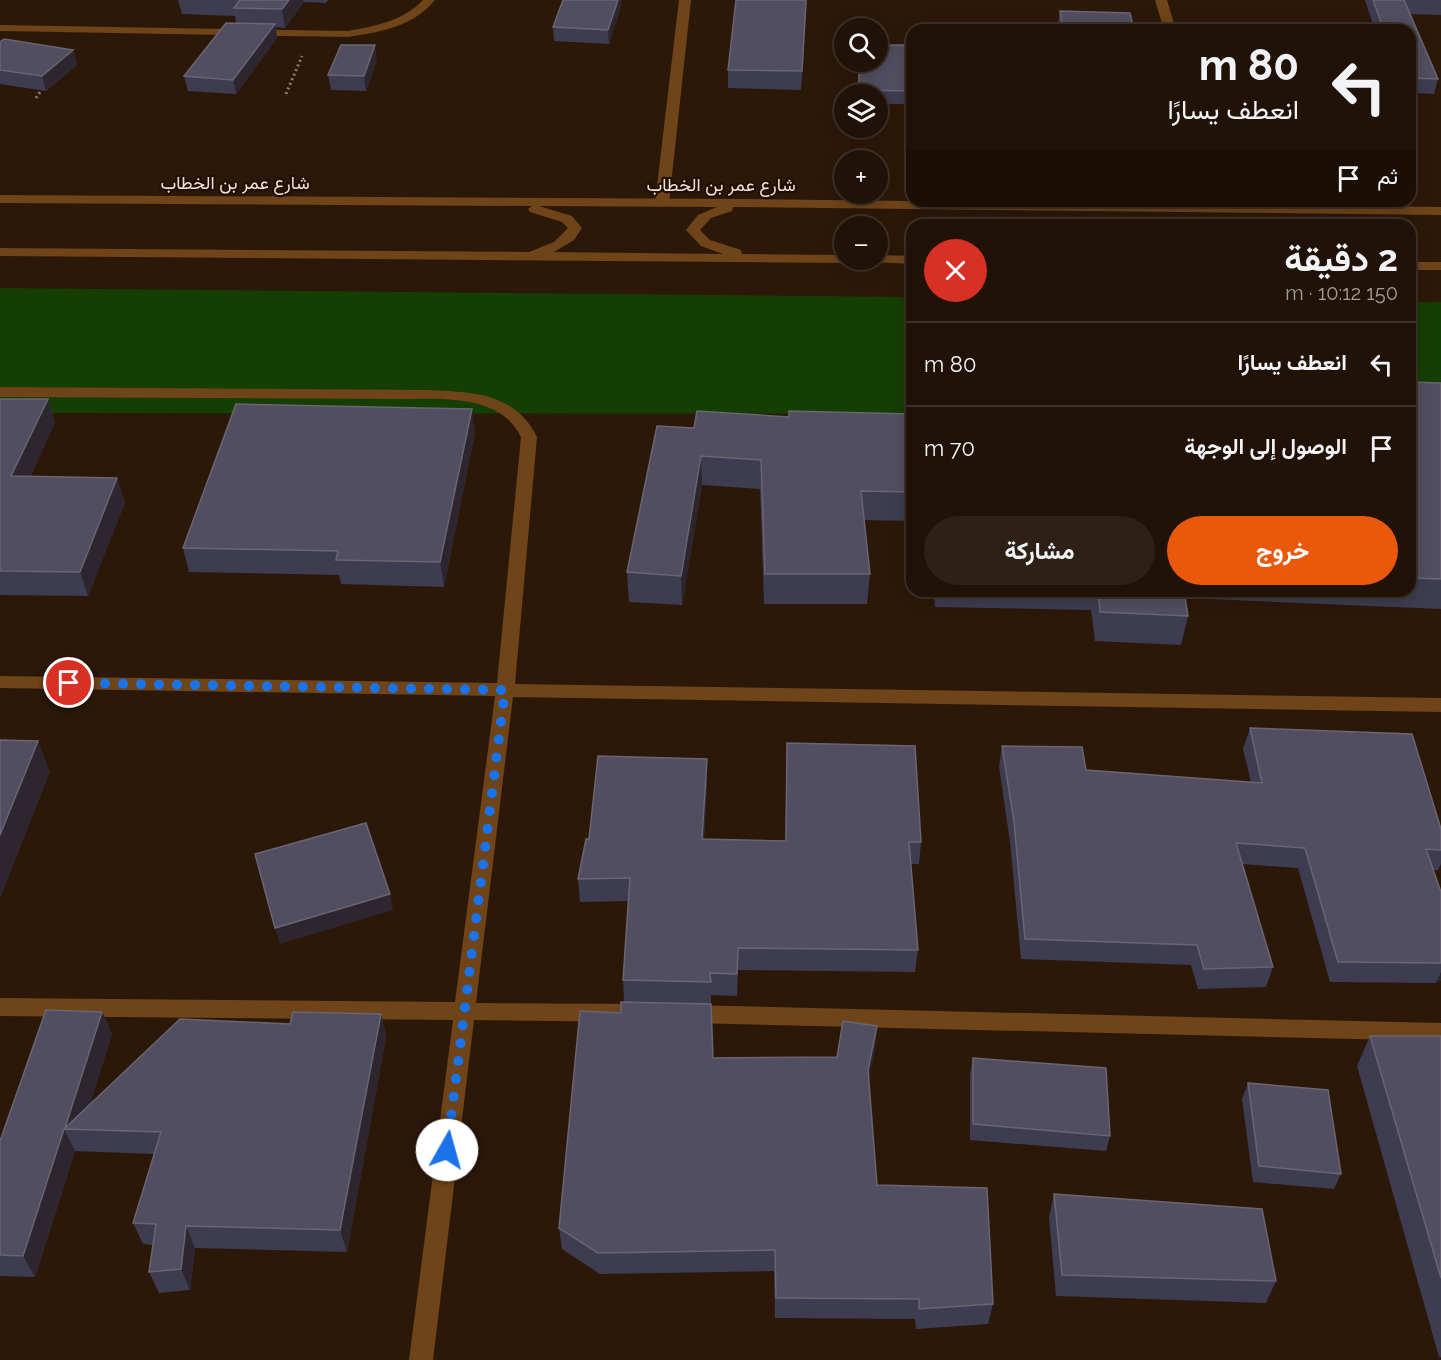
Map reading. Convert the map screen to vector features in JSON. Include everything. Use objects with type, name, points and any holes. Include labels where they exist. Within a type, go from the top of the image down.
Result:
[{"type":"street","points":[[0,28],[12,30],[348,33],[384,28],[414,16],[429,0]]},
{"type":"street","points":[[662,203],[685,0]]},
{"type":"street","points":[[1161,0],[1168,24]]},
{"type":"street","name":"شارع عمر بن الخطاب","points":[[0,199],[906,204]]},
{"type":"street","points":[[500,202],[539,210],[567,219],[573,224],[573,233],[556,247],[522,258]]},
{"type":"street","points":[[742,203],[702,217],[697,221],[693,230],[704,242],[754,258]]},
{"type":"street","name":"شارع عمر بن الخطاب","points":[[1296,207],[1441,211]]},
{"type":"street","points":[[0,252],[834,259]]},
{"type":"street","points":[[888,260],[906,260]]},
{"type":"street","points":[[1416,266],[1441,266]]},
{"type":"street","points":[[0,392],[432,395],[481,401],[501,407],[518,417],[529,437],[505,690],[421,1360]]},
{"type":"street","points":[[0,682],[1441,705]]},
{"type":"street","points":[[0,1007],[465,1010],[1441,1032]]},
{"type":"path","points":[[286,94],[311,33]]},
{"type":"path","points":[[36,98],[49,79]]},
{"type":"green space","points":[[0,288],[906,297],[906,414],[0,413]]},
{"type":"green space","points":[[1416,302],[1441,302],[1441,415],[1416,415]]},
{"type":"building","points":[[240,0],[289,0],[282,9],[234,8]]},
{"type":"building","points":[[563,0],[618,0],[608,30],[553,27]]},
{"type":"building","points":[[736,0],[806,0],[802,71],[728,70]]},
{"type":"building","points":[[1373,0],[1404,0],[1414,24],[1382,24]]},
{"type":"building","points":[[1060,11],[1130,13],[1133,24],[1062,24]]},
{"type":"building","points":[[226,23],[275,24],[233,80],[184,76]]},
{"type":"building","points":[[1416,28],[1438,79],[1416,78]]},
{"type":"building","points":[[4,39],[73,50],[42,76],[0,70],[0,42]]},
{"type":"building","points":[[341,45],[375,45],[364,76],[328,75]]},
{"type":"building","points":[[888,45],[906,45],[906,91],[888,91],[888,84],[859,84],[859,72],[888,72]]},
{"type":"building","points":[[1416,382],[1441,383],[1441,579],[1416,578]]},
{"type":"building","points":[[0,399],[48,399],[11,476],[117,478],[80,572],[0,571]]},
{"type":"building","points":[[236,404],[472,409],[440,562],[336,560],[338,551],[183,548]]},
{"type":"building","points":[[697,411],[789,417],[789,411],[906,414],[906,492],[861,491],[870,574],[765,574],[761,460],[701,456],[681,576],[627,572],[657,426],[694,428]]},
{"type":"building","points":[[1099,597],[1185,597],[1188,616],[1100,612]]},
{"type":"building","points":[[1250,728],[1412,734],[1441,829],[1441,850],[1426,849],[1441,892],[1441,963],[1338,962],[1305,848],[1236,843],[1273,967],[1204,969],[1197,945],[1025,939],[1014,822],[1002,746],[1082,747],[1086,770],[1262,783]]},
{"type":"building","points":[[0,740],[38,741],[0,835]]},
{"type":"building","points":[[787,743],[915,746],[921,842],[909,842],[918,950],[738,948],[737,974],[710,973],[711,982],[623,980],[630,878],[578,879],[586,839],[589,839],[598,756],[707,759],[702,839],[786,841]]},
{"type":"building","points":[[366,823],[390,894],[275,928],[255,854]]},
{"type":"building","points":[[621,1002],[711,1004],[713,1058],[837,1057],[843,1021],[877,1026],[868,1070],[877,1185],[987,1188],[993,1304],[919,1309],[919,1299],[776,1298],[775,1250],[598,1253],[559,1228],[580,1011],[621,1013]]},
{"type":"building","points":[[46,1010],[102,1012],[65,1128],[180,1019],[290,1024],[293,1012],[381,1014],[340,1230],[186,1226],[181,1269],[149,1272],[156,1224],[133,1223],[161,1132],[64,1129],[23,1256],[0,1255],[0,1141]]},
{"type":"building","points":[[1370,1036],[1441,1036],[1441,1278]]},
{"type":"building","points":[[973,1058],[1106,1068],[1110,1136],[973,1124]]},
{"type":"building","points":[[1248,1083],[1328,1090],[1341,1174],[1259,1166]]},
{"type":"building","points":[[1054,1194],[1262,1209],[1276,1281],[1062,1275]]},
{"type":"route","points":[[69,683],[505,690],[447,1150]]}]
